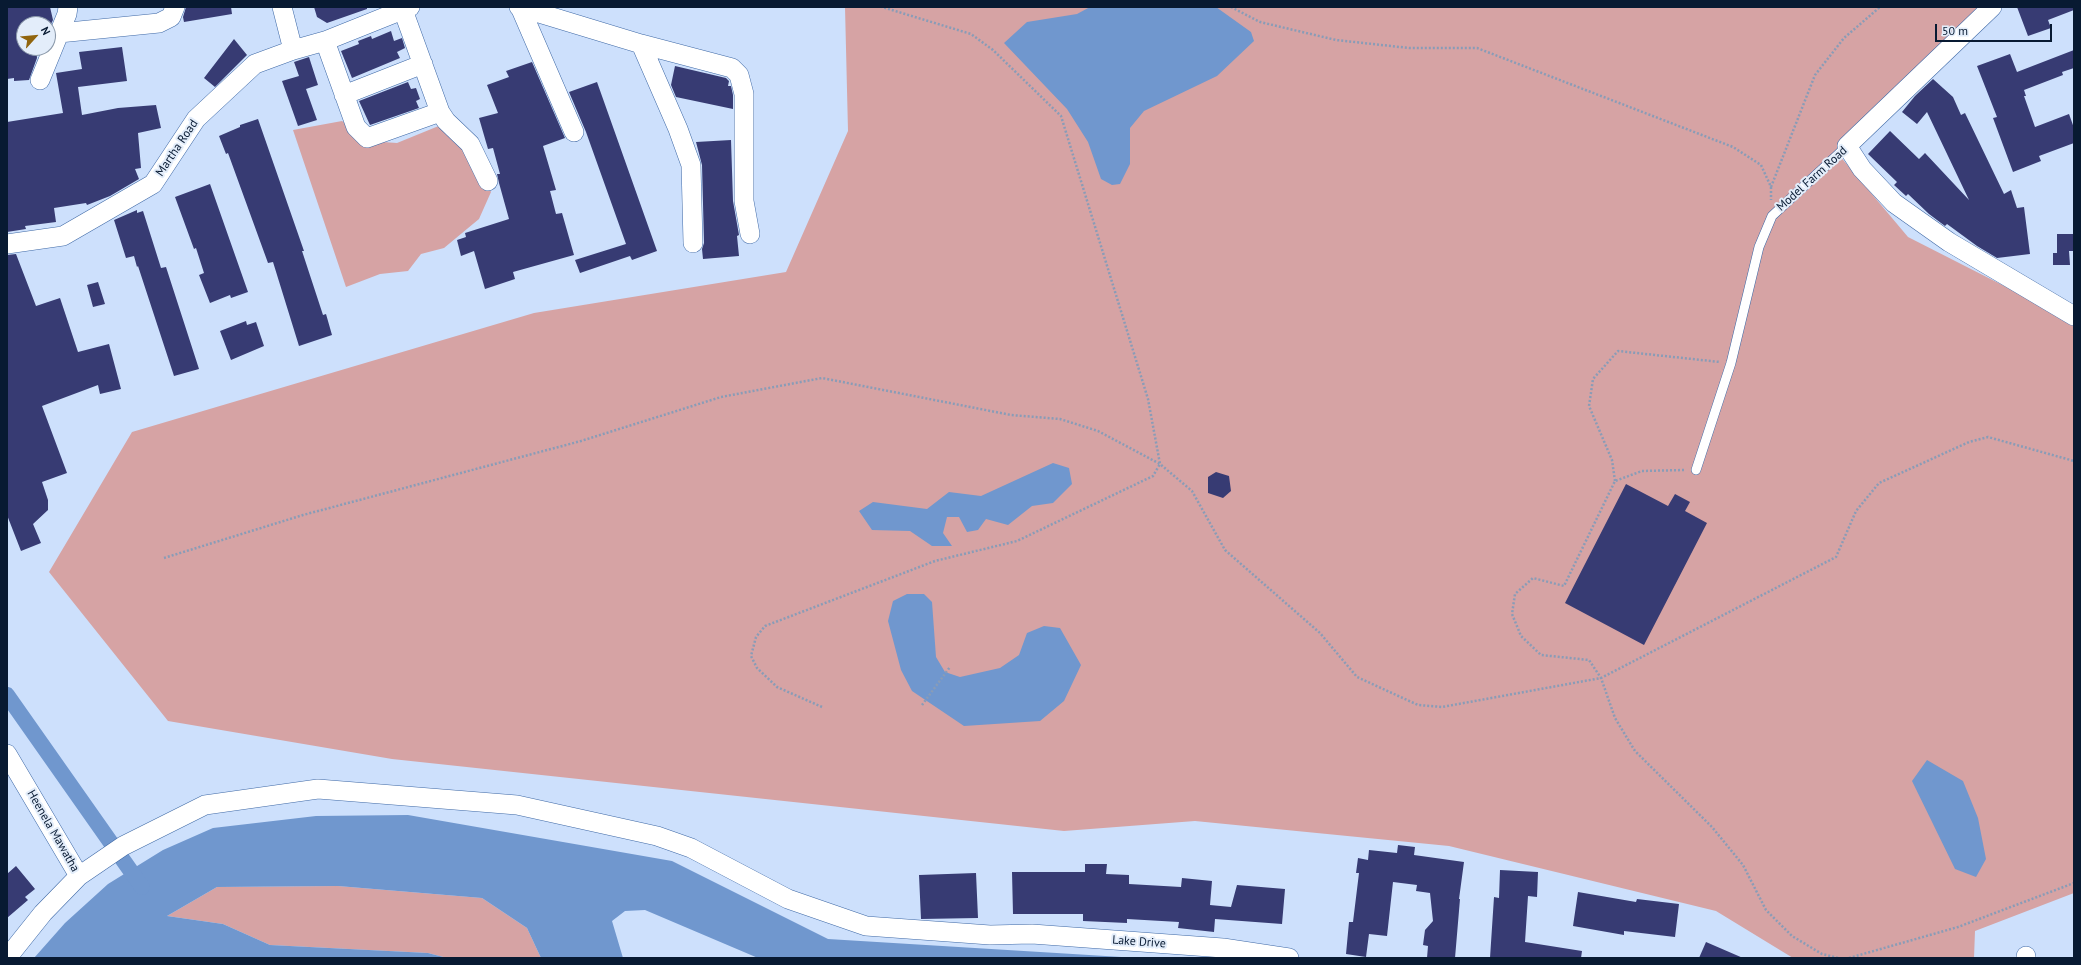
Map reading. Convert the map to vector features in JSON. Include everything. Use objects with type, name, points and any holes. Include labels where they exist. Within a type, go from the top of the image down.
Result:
[{"type":"street","points":[[40,80],[68,7]]},
{"type":"street","points":[[59,33],[159,23],[171,17],[175,7]]},
{"type":"street","points":[[282,7],[293,50]]},
{"type":"street","points":[[520,7],[641,44],[732,68],[739,75],[744,94],[744,201],[750,234]]},
{"type":"street","points":[[520,7],[574,132]]},
{"type":"street","name":"Model Farm Road","points":[[1847,146],[1992,7]]},
{"type":"street","points":[[407,8],[423,64],[440,112],[446,121],[470,144],[488,181]]},
{"type":"street","name":"Martha Road","points":[[7,244],[63,236],[153,184],[196,119],[255,64],[293,50],[325,41],[407,8]]},
{"type":"street","points":[[325,41],[356,127],[367,138],[440,112]]},
{"type":"street","points":[[641,44],[678,129],[691,165],[693,243]]},
{"type":"street","points":[[344,95],[423,64]]},
{"type":"street","points":[[1847,146],[1862,169],[1894,202],[1949,242],[2074,316]]},
{"type":"street","name":"Heenela Mawatha","points":[[7,754],[79,876],[43,913],[7,957]]},
{"type":"street","name":"Lake Drive","points":[[79,876],[123,846],[205,805],[318,789],[517,805],[657,836],[691,848],[788,899],[866,926],[990,935],[1032,934],[1223,948],[1289,958]]},
{"type":"lane","name":"Model Farm Road","points":[[1696,470],[1731,363],[1759,248],[1772,216],[1847,146]]},
{"type":"path","points":[[822,707],[777,687],[757,668],[751,656],[756,638],[766,626],[935,561],[1017,541],[1153,476],[1160,464],[1148,399],[1061,116],[993,50],[971,34],[882,7]]},
{"type":"path","points":[[1231,7],[1260,22],[1336,40],[1409,48],[1477,48],[1733,147],[1761,165],[1771,187],[1772,216]]},
{"type":"path","points":[[1771,187],[1816,75],[1844,38],[1880,7]]},
{"type":"path","points":[[1731,363],[1618,351],[1593,379],[1589,406],[1612,460],[1615,481],[1564,586],[1533,578],[1515,594],[1512,614],[1521,636],[1542,655],[1589,660],[1601,678],[1615,718],[1635,752],[1717,832],[1743,864],[1766,910],[1792,936],[1822,954],[1838,958]]},
{"type":"path","points":[[164,558],[303,515],[581,442],[721,397],[822,378],[1011,415],[1060,419],[1098,431],[1160,464],[1192,491],[1225,550],[1320,633],[1357,677],[1418,705],[1442,707],[1601,678],[1836,558],[1856,511],[1879,483],[1969,442],[1988,437],[2074,461]]},
{"type":"path","points":[[1615,481],[1642,471],[1696,470]]},
{"type":"path","points":[[922,705],[950,667]]},
{"type":"path","points":[[1848,958],[1958,927],[2074,883]]},
{"type":"shaded area","points":[[845,7],[1994,7],[1839,155],[1908,237],[2018,293],[2074,324],[2074,893],[1975,931],[1974,958],[1793,958],[1716,911],[1449,846],[1195,821],[1064,831],[392,759],[168,721],[49,572],[132,432],[534,313],[786,272],[848,131]]},
{"type":"shaded area","points":[[342,121],[368,141],[397,143],[446,123],[472,149],[491,192],[479,219],[444,248],[421,254],[408,271],[380,274],[346,287],[293,130]]},
{"type":"shaded area","points":[[338,886],[482,898],[527,928],[541,958],[447,958],[428,953],[270,945],[223,924],[167,916],[217,887]]},
{"type":"water","points":[[1090,7],[1216,7],[1251,32],[1254,41],[1217,76],[1144,111],[1130,128],[1130,164],[1120,184],[1112,185],[1101,179],[1088,142],[1067,109],[1004,43],[1027,22],[1077,14]]},
{"type":"water","points":[[1053,463],[1069,468],[1072,484],[1053,503],[1032,506],[1008,525],[986,519],[978,530],[967,532],[959,517],[947,517],[943,533],[952,546],[932,546],[910,531],[872,530],[859,511],[873,502],[927,509],[949,492],[981,496]]},
{"type":"water","points":[[907,594],[924,594],[932,602],[936,657],[945,672],[960,677],[1000,668],[1019,655],[1027,633],[1044,626],[1060,628],[1081,665],[1064,701],[1040,721],[964,726],[912,691],[901,670],[888,621],[893,601]]},
{"type":"water","points":[[1927,760],[1963,781],[1978,818],[1986,859],[1976,877],[1955,869],[1912,781]]},
{"type":"water","points":[[408,815],[672,861],[828,939],[1138,958],[758,958],[645,910],[625,911],[612,921],[623,958],[541,958],[527,928],[482,898],[338,886],[217,887],[167,916],[223,924],[270,945],[428,953],[447,958],[34,958],[65,923],[108,884],[163,850],[213,828],[316,816]]},
{"type":"building","points":[[7,7],[50,7],[52,16],[16,16],[16,56],[37,56],[37,58],[29,80],[14,81],[14,78],[7,79]]},
{"type":"building","points":[[186,7],[231,7],[232,14],[184,22],[183,17]]},
{"type":"building","points":[[314,7],[367,7],[367,9],[327,23],[317,17]]},
{"type":"building","points":[[2017,7],[2074,7],[2074,10],[2048,20],[2051,28],[2028,36]]},
{"type":"building","points":[[391,31],[394,41],[402,38],[405,48],[397,52],[400,58],[352,78],[341,51],[359,44],[358,41],[371,36],[372,39]]},
{"type":"building","points":[[234,39],[247,55],[215,87],[204,78]]},
{"type":"building","points":[[122,47],[127,81],[78,87],[82,115],[118,108],[156,105],[161,128],[138,133],[141,168],[135,169],[139,179],[110,196],[87,205],[86,203],[54,208],[56,222],[25,226],[26,229],[7,232],[7,122],[63,113],[56,73],[82,69],[79,52]]},
{"type":"building","points":[[2074,50],[2074,68],[2062,72],[2063,75],[2024,90],[2026,96],[2024,96],[2035,127],[2069,114],[2074,128],[2074,143],[2039,156],[2041,161],[2013,172],[1993,118],[1997,117],[1977,66],[2010,54],[2017,72]]},
{"type":"building","points":[[309,57],[318,85],[306,89],[317,120],[298,126],[282,81],[299,76],[294,62]]},
{"type":"building","points":[[532,62],[565,138],[543,146],[556,190],[550,191],[556,214],[562,213],[574,255],[513,272],[515,279],[485,289],[474,251],[461,256],[457,240],[466,237],[465,233],[509,219],[499,183],[497,174],[500,174],[493,148],[488,149],[479,118],[498,113],[487,85],[509,77],[506,71]]},
{"type":"building","points":[[675,66],[726,78],[729,81],[728,86],[731,86],[733,95],[733,109],[676,97],[671,85]]},
{"type":"building","points":[[1933,79],[1953,97],[1961,115],[1965,113],[2004,194],[2011,190],[2017,208],[2024,207],[2030,254],[1997,258],[1977,246],[1947,224],[1945,226],[1929,214],[1908,194],[1906,196],[1894,185],[1897,182],[1868,154],[1890,131],[1919,159],[1925,153],[1969,200],[1927,112],[1917,124],[1902,112],[1915,96]]},
{"type":"building","points":[[408,82],[411,89],[416,88],[420,99],[416,101],[419,108],[370,125],[359,101]]},
{"type":"building","points":[[597,82],[657,251],[632,260],[630,256],[580,273],[575,260],[626,244],[586,132],[569,92]]},
{"type":"building","points":[[258,119],[304,251],[302,251],[323,315],[326,314],[332,335],[299,346],[273,262],[268,263],[228,153],[226,154],[219,136],[240,127],[240,125]]},
{"type":"building","points":[[731,140],[733,201],[739,235],[737,236],[739,256],[703,259],[702,165],[696,142]]},
{"type":"building","points":[[210,184],[248,292],[231,298],[230,295],[210,303],[199,275],[204,273],[196,248],[194,249],[175,197]]},
{"type":"building","points":[[137,210],[137,213],[143,211],[161,268],[166,267],[199,369],[174,376],[134,256],[126,258],[114,220]]},
{"type":"building","points":[[2057,234],[2074,234],[2074,251],[2069,251],[2070,265],[2053,265],[2053,253],[2057,253]]},
{"type":"building","points":[[16,254],[36,306],[60,298],[78,352],[109,344],[121,389],[100,394],[98,385],[42,406],[67,473],[42,482],[48,500],[48,510],[33,524],[41,543],[21,551],[7,515],[7,255]]},
{"type":"building","points":[[98,282],[105,304],[93,307],[87,285]]},
{"type":"building","points":[[246,321],[247,325],[256,322],[264,346],[231,360],[220,331]]},
{"type":"building","points":[[1216,472],[1229,476],[1231,491],[1223,498],[1208,493],[1208,477]]},
{"type":"building","points":[[1626,484],[1668,506],[1675,494],[1690,502],[1685,511],[1707,523],[1644,645],[1565,603]]},
{"type":"building","points":[[1398,845],[1415,847],[1414,855],[1464,862],[1459,899],[1455,958],[1427,958],[1428,946],[1423,945],[1425,930],[1433,921],[1430,893],[1416,891],[1417,885],[1393,882],[1387,936],[1369,934],[1366,957],[1346,954],[1349,922],[1353,922],[1359,873],[1356,873],[1358,858],[1368,860],[1369,850],[1397,853]]},
{"type":"building","points":[[1085,864],[1107,864],[1106,874],[1129,875],[1129,884],[1181,887],[1182,878],[1212,881],[1210,905],[1231,907],[1237,885],[1285,889],[1282,924],[1215,919],[1214,932],[1178,928],[1179,922],[1127,919],[1127,923],[1083,921],[1083,914],[1013,914],[1012,872],[1085,872]]},
{"type":"building","points":[[16,866],[35,889],[25,897],[28,900],[7,918],[7,874]]},
{"type":"building","points":[[1500,870],[1538,872],[1537,897],[1528,896],[1525,942],[1582,951],[1581,958],[1490,958],[1494,897],[1499,898]]},
{"type":"building","points":[[976,873],[978,918],[921,919],[919,875]]},
{"type":"building","points":[[1578,892],[1636,902],[1637,899],[1679,904],[1675,937],[1624,931],[1624,935],[1573,926]]},
{"type":"building","points":[[1706,942],[1743,958],[1699,958]]},
{"type":"waterway","points":[[7,695],[142,887]]}]
